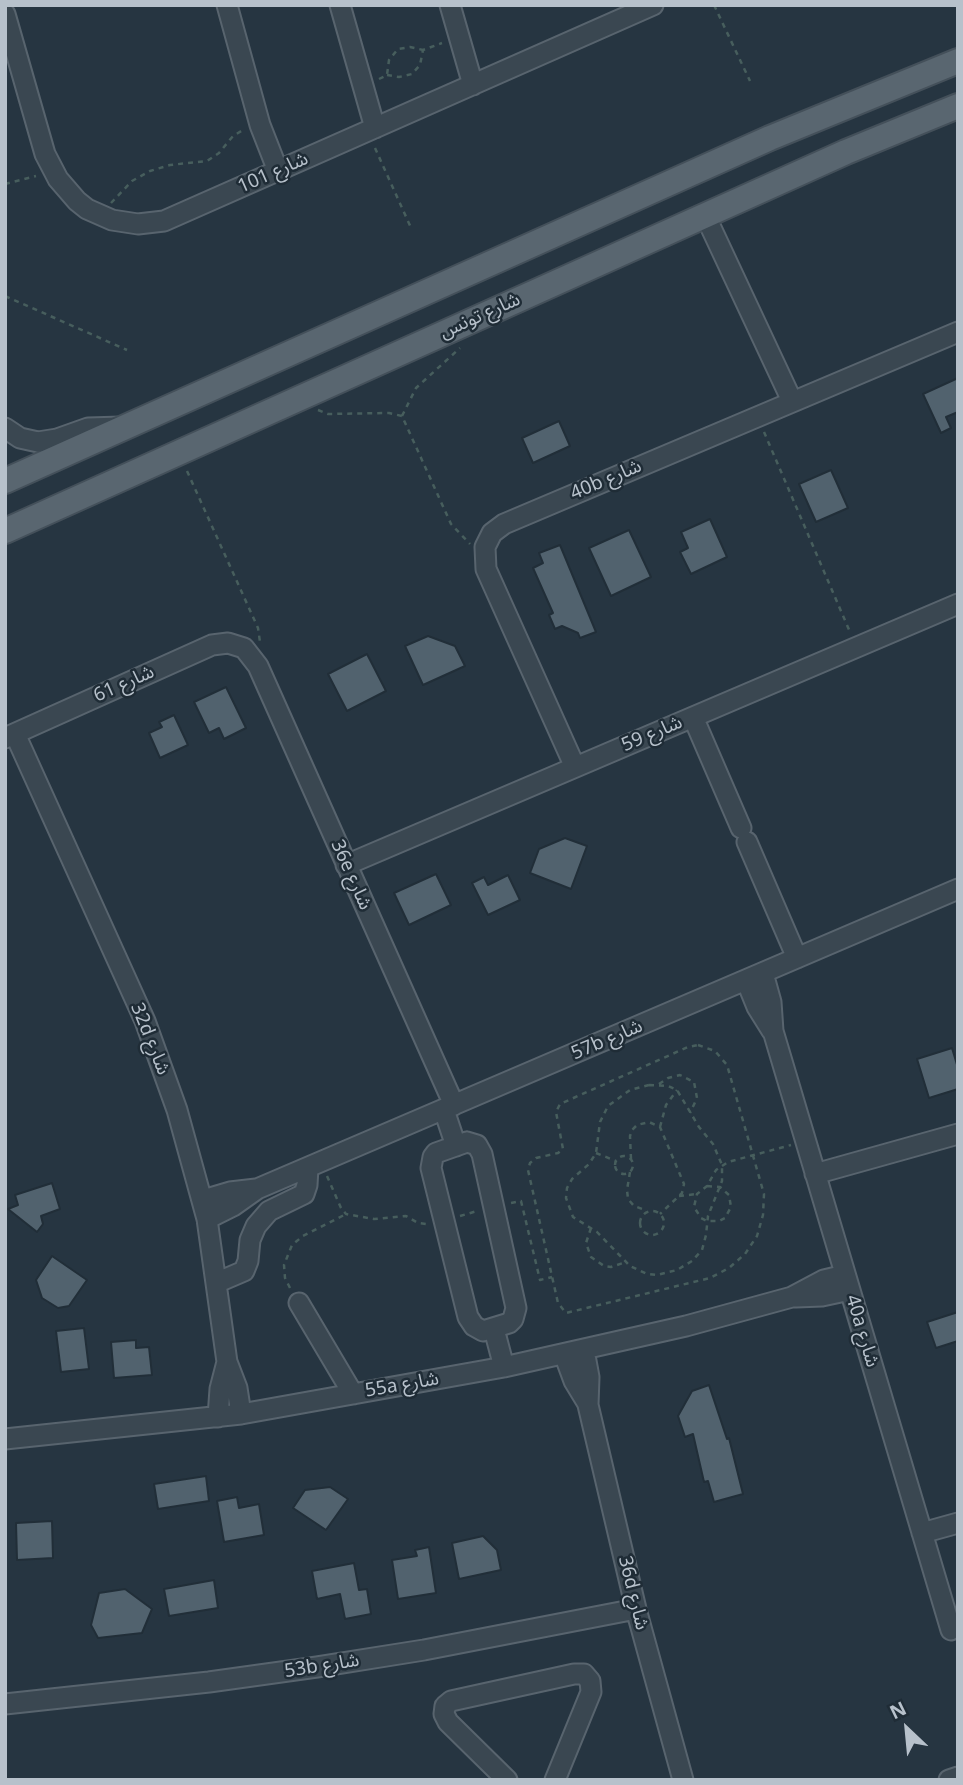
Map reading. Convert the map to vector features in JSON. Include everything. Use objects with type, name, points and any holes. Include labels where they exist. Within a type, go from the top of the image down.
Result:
[{"type":"main road","points":[[5,481],[770,138],[958,61]]},
{"type":"main road","name":"شارع تونس","points":[[5,530],[846,152],[958,106]]},
{"type":"street","points":[[227,5],[260,125],[278,171]]},
{"type":"street","points":[[340,5],[363,86],[372,130]]},
{"type":"street","points":[[450,5],[473,85]]},
{"type":"street","name":"شارع 101","points":[[5,14],[45,154],[54,171],[76,201],[100,216],[138,224],[164,221],[653,5]]},
{"type":"street","points":[[705,215],[792,401]]},
{"type":"street","name":"40b شارع","points":[[484,554],[488,540],[504,524],[958,331]]},
{"type":"street","points":[[5,428],[20,438],[38,442],[57,439],[88,428],[125,427]]},
{"type":"street","points":[[484,554],[486,569],[575,767]]},
{"type":"street","name":"شارع 59","points":[[346,865],[958,604]]},
{"type":"street","name":"شارع 61","points":[[10,736],[204,648],[220,643],[244,648]]},
{"type":"street","name":"36e شارع","points":[[244,648],[258,666],[346,865],[449,1107],[456,1146]]},
{"type":"street","points":[[693,717],[797,958]]},
{"type":"street","name":"32d شارع","points":[[10,736],[145,1021],[177,1110],[205,1209],[227,1363],[237,1388],[241,1414]]},
{"type":"street","name":"57b شارع","points":[[205,1209],[230,1192],[257,1189],[308,1168],[958,889]]},
{"type":"street","name":"40a شارع","points":[[754,976],[757,1007],[773,1031],[951,1630]]},
{"type":"street","points":[[815,1174],[958,1134]]},
{"type":"street","points":[[472,1143],[477,1145],[482,1154],[516,1308],[509,1323],[494,1329],[482,1331],[468,1317],[430,1163],[436,1153],[472,1143]]},
{"type":"street","points":[[216,1283],[244,1271],[250,1240],[256,1226],[269,1211],[304,1194],[308,1168]]},
{"type":"street","name":"55a شارع","points":[[5,1439],[241,1414],[503,1367],[686,1326],[792,1297],[822,1296],[847,1283]]},
{"type":"street","points":[[299,1303],[353,1394]]},
{"type":"street","points":[[494,1329],[503,1367]]},
{"type":"street","name":"36d شارع","points":[[584,1350],[589,1377],[588,1405],[636,1609],[683,1780]]},
{"type":"street","name":"36d شارع","points":[[564,1354],[574,1381],[588,1405]]},
{"type":"street","name":"32d شارع","points":[[218,1417],[220,1389],[227,1363]]},
{"type":"street","points":[[922,1534],[958,1523]]},
{"type":"street","name":"53b شارع","points":[[5,1704],[209,1682],[317,1667],[424,1650],[636,1609]]},
{"type":"street","points":[[507,1780],[448,1722],[444,1714],[445,1706],[452,1701],[584,1674],[590,1681],[591,1692],[555,1780]]},
{"type":"street","points":[[949,1780],[958,1777]]},
{"type":"path","points":[[714,5],[750,80]]},
{"type":"path","points":[[387,75],[389,60],[398,49],[410,47],[423,50],[459,36]]},
{"type":"path","points":[[363,86],[387,75],[399,77],[412,74],[420,65],[423,50]]},
{"type":"path","points":[[100,216],[124,187],[140,175],[170,165],[207,161],[216,156],[239,131],[260,125]]},
{"type":"path","points":[[372,130],[412,230]]},
{"type":"path","points":[[5,184],[54,171]]},
{"type":"path","points":[[5,296],[127,350]]},
{"type":"path","points":[[402,416],[416,388],[460,347],[470,321]]},
{"type":"path","points":[[304,396],[315,409],[328,414],[389,412],[402,416],[451,524],[484,554]]},
{"type":"path","points":[[757,416],[857,647]]},
{"type":"path","points":[[178,452],[258,628],[261,647],[258,666]]},
{"type":"path","points":[[688,1046],[707,1047],[723,1057],[727,1065],[753,1155],[764,1194],[763,1215],[757,1236],[745,1254],[729,1268],[710,1278],[585,1310],[566,1313],[561,1309],[528,1170],[532,1160],[563,1149],[556,1112],[560,1104],[688,1046]]},
{"type":"path","points":[[658,1085],[674,1076],[690,1078],[697,1086],[698,1092],[696,1104],[690,1114]]},
{"type":"path","points":[[658,1085],[677,1090],[690,1114],[713,1143],[722,1165],[720,1187],[707,1221],[702,1250],[692,1261],[677,1270],[647,1274],[626,1262],[606,1239],[573,1217],[566,1198],[567,1188],[596,1153],[600,1122],[608,1106],[630,1090],[658,1085]]},
{"type":"path","points":[[660,1214],[684,1188],[684,1180],[671,1157],[660,1127],[666,1105],[677,1090]]},
{"type":"path","points":[[647,1211],[639,1223],[640,1227],[647,1234],[656,1234],[663,1227],[660,1214],[634,1206],[628,1199],[627,1190],[633,1168],[630,1136],[637,1125],[649,1122],[660,1127]]},
{"type":"path","points":[[707,1186],[720,1187],[729,1195],[731,1207],[725,1217],[713,1222],[697,1213],[694,1200],[722,1165],[805,1141]]},
{"type":"path","points":[[596,1153],[616,1161]]},
{"type":"path","points":[[616,1161],[623,1156],[631,1159]]},
{"type":"path","points":[[616,1161],[618,1171],[622,1174],[631,1172]]},
{"type":"path","points":[[679,1196],[697,1194]]},
{"type":"path","points":[[299,1303],[285,1278],[284,1265],[288,1251],[297,1240],[346,1214]]},
{"type":"path","points":[[591,1228],[586,1243],[591,1257],[604,1266],[611,1267],[626,1262]]},
{"type":"building","points":[[958,378],[958,412],[946,417],[951,428],[941,433],[923,394]]},
{"type":"building","points":[[559,421],[570,446],[533,463],[522,438]]},
{"type":"building","points":[[831,470],[848,508],[816,522],[799,484]]},
{"type":"building","points":[[710,519],[727,557],[691,574],[680,552],[688,548],[681,532]]},
{"type":"building","points":[[629,530],[651,577],[611,596],[589,548]]},
{"type":"building","points":[[560,545],[596,632],[580,638],[578,633],[562,626],[555,629],[549,615],[553,613],[533,568],[543,563],[539,553]]},
{"type":"building","points":[[428,636],[455,646],[465,666],[423,685],[405,646]]},
{"type":"building","points":[[367,654],[386,691],[347,711],[328,674]]},
{"type":"building","points":[[226,687],[246,728],[224,739],[219,728],[209,733],[194,702]]},
{"type":"building","points":[[174,715],[188,745],[160,758],[149,733],[162,727],[159,722]]},
{"type":"building","points":[[565,838],[587,846],[571,889],[530,873],[539,849]]},
{"type":"building","points":[[436,874],[451,905],[409,925],[394,893]]},
{"type":"building","points":[[508,875],[520,900],[488,915],[472,883],[484,877],[488,885]]},
{"type":"building","points":[[952,1048],[958,1068],[958,1089],[929,1098],[917,1059]]},
{"type":"building","points":[[52,1183],[60,1209],[41,1216],[43,1224],[37,1232],[8,1209],[18,1205],[15,1195]]},
{"type":"building","points":[[52,1256],[87,1280],[69,1306],[58,1308],[42,1298],[36,1280]]},
{"type":"building","points":[[958,1312],[958,1341],[936,1348],[927,1322]]},
{"type":"building","points":[[84,1328],[89,1369],[61,1372],[56,1331]]},
{"type":"building","points":[[136,1340],[136,1348],[149,1347],[152,1375],[114,1378],[111,1342]]},
{"type":"building","points":[[709,1385],[727,1439],[729,1438],[743,1494],[714,1502],[708,1481],[704,1482],[693,1434],[685,1437],[678,1416],[692,1391]]},
{"type":"building","points":[[206,1476],[209,1501],[158,1509],[154,1484]]},
{"type":"building","points":[[330,1487],[348,1499],[326,1530],[293,1508],[305,1490]]},
{"type":"building","points":[[237,1497],[239,1508],[259,1504],[264,1535],[224,1542],[217,1501]]},
{"type":"building","points":[[52,1521],[53,1558],[17,1560],[16,1523]]},
{"type":"building","points":[[483,1536],[497,1550],[501,1570],[459,1579],[452,1543]]},
{"type":"building","points":[[429,1547],[436,1593],[398,1599],[392,1560],[417,1556],[415,1550]]},
{"type":"building","points":[[354,1563],[359,1590],[367,1589],[371,1614],[345,1619],[340,1594],[317,1599],[312,1571]]},
{"type":"building","points":[[214,1580],[218,1608],[169,1616],[164,1589]]},
{"type":"building","points":[[125,1589],[152,1609],[142,1633],[98,1638],[91,1625],[99,1593]]}]
